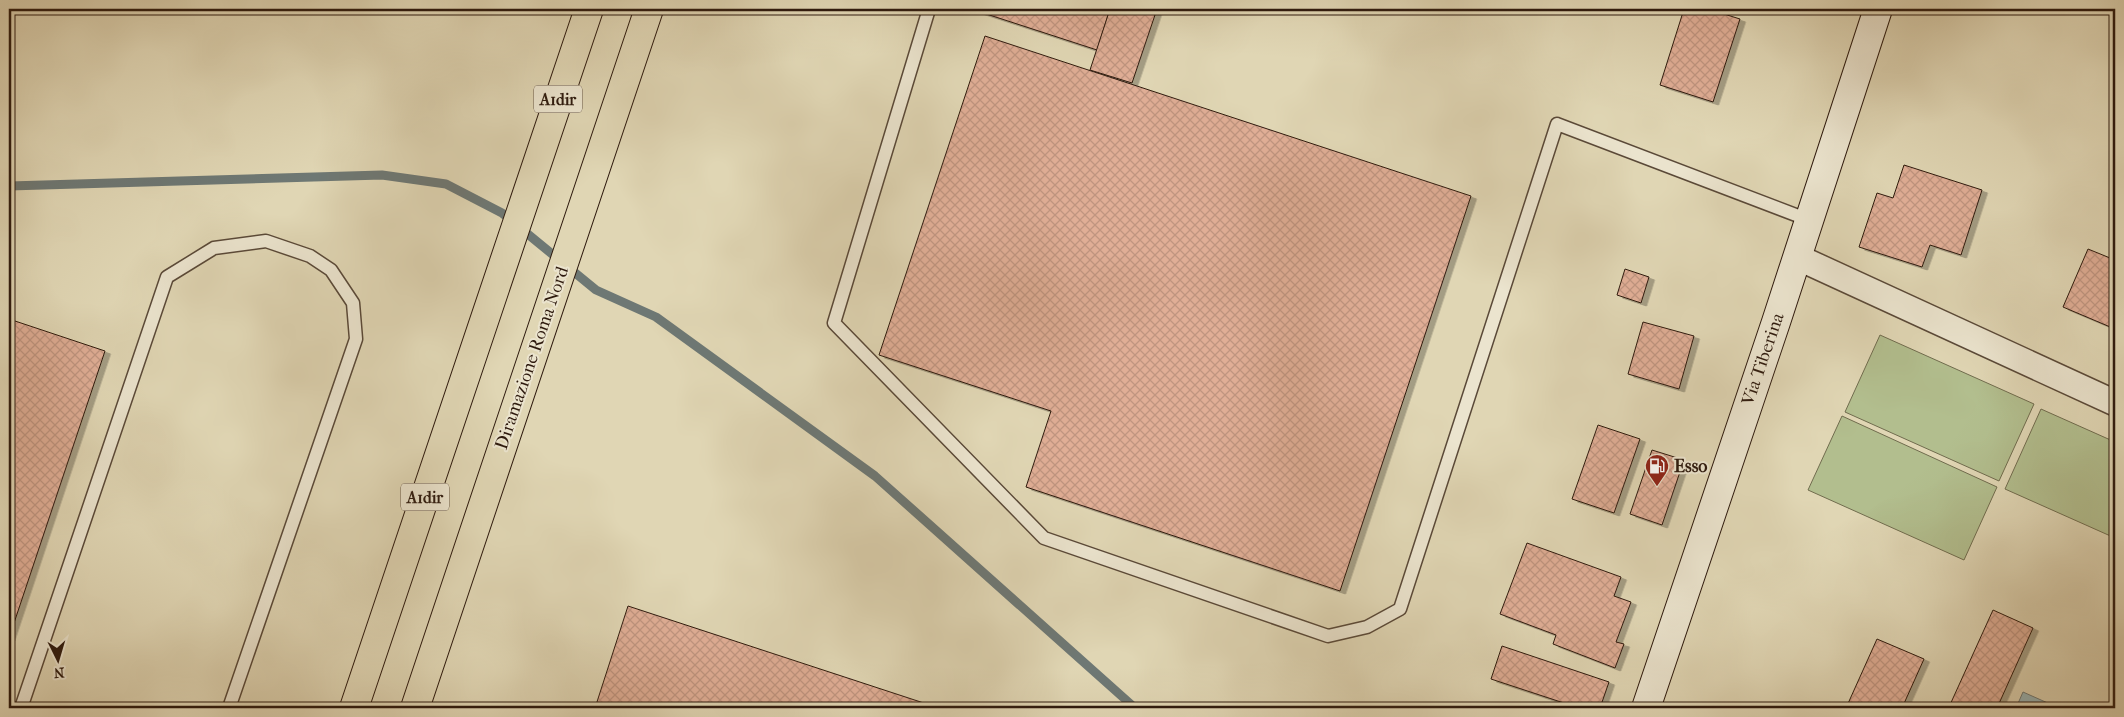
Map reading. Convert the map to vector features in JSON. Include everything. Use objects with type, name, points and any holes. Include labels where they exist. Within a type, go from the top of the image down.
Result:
[{"type":"highway","name":"A1dir","points":[[354,708],[589,9]]},
{"type":"highway","name":"Diramazione Roma Nord","points":[[414,708],[650,9]]},
{"type":"main road","name":"Via Tiberina","points":[[1646,708],[1878,9]]},
{"type":"street","points":[[1797,257],[2115,403]]},
{"type":"lane","points":[[929,9],[834,323],[1044,538],[1328,636],[1367,627],[1400,609],[1557,124],[1809,220]]},
{"type":"lane","points":[[21,708],[167,276],[214,248],[266,241],[310,256],[331,270],[353,303],[356,339],[229,708]]},
{"type":"green space","points":[[1880,335],[2034,404],[1999,481],[1845,412]]},
{"type":"green space","points":[[2041,409],[2115,442],[2115,538],[2005,489]]},
{"type":"green space","points":[[1842,416],[1997,487],[1964,560],[1808,490]]},
{"type":"water","points":[[2023,692],[2059,708],[2016,708]]},
{"type":"building","points":[[971,9],[1110,9],[1097,50]]},
{"type":"building","points":[[1110,9],[1157,9],[1132,83],[1090,70]]},
{"type":"building","points":[[1684,9],[1708,9],[1740,19],[1713,102],[1660,85]]},
{"type":"building","points":[[985,36],[1471,196],[1340,591],[1026,487],[1051,411],[879,355]]},
{"type":"building","points":[[1904,165],[1982,190],[1961,255],[1930,245],[1922,267],[1859,247],[1877,193],[1893,198]]},
{"type":"building","points":[[2088,249],[2115,260],[2115,329],[2063,307]]},
{"type":"building","points":[[1625,269],[1649,277],[1641,303],[1617,295]]},
{"type":"building","points":[[9,319],[105,351],[9,638]]},
{"type":"building","points":[[1643,322],[1694,336],[1679,389],[1628,374]]},
{"type":"building","points":[[1598,425],[1640,439],[1614,513],[1572,499]]},
{"type":"building","name":"Esso","points":[[1652,450],[1684,460],[1662,525],[1630,514]]},
{"type":"building","points":[[1527,543],[1621,577],[1614,596],[1631,602],[1616,642],[1624,644],[1615,668],[1553,644],[1556,635],[1500,614]]},
{"type":"building","points":[[628,606],[939,708],[595,708]]},
{"type":"building","points":[[1993,610],[2033,628],[1997,708],[1951,708],[1949,707]]},
{"type":"building","points":[[1877,639],[1924,659],[1902,708],[1846,708]]},
{"type":"building","points":[[1502,646],[1609,682],[1600,708],[1579,708],[1491,679]]},
{"type":"waterway","points":[[9,186],[382,175],[446,184],[502,213],[596,290],[656,317],[875,476],[1135,708]]},
{"type":"place","name":"Esso","points":[[1657,487]]}]
